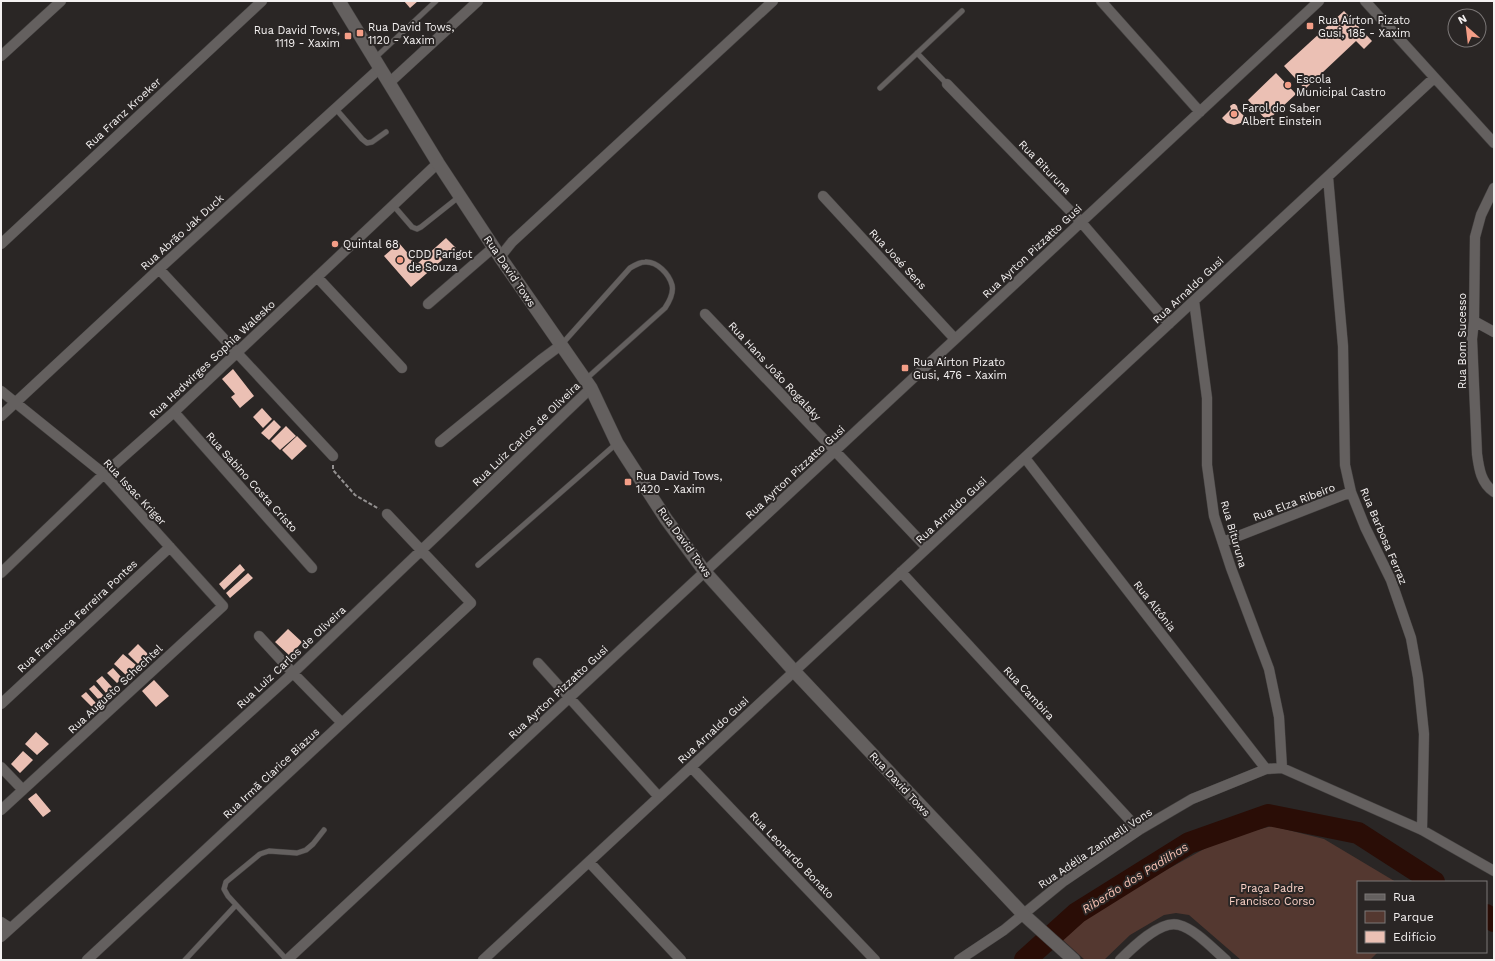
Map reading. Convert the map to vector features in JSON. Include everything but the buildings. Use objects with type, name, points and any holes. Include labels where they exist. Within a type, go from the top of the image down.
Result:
[{"type":"street","points":[[1,56],[61,1]]},
{"type":"street","name":"Rua Franz Kroeker","points":[[1,244],[262,1]]},
{"type":"street","name":"Rua David Tows","points":[[339,1],[460,196],[588,384],[617,443],[666,519],[705,572],[794,671],[1023,914],[1074,960]]},
{"type":"street","points":[[389,83],[478,1]]},
{"type":"street","points":[[428,304],[512,242],[773,1]]},
{"type":"street","points":[[1101,1],[1200,112]]},
{"type":"street","name":"Rua Ayrton Pizzatto Gusi","points":[[287,960],[1319,1]]},
{"type":"street","points":[[1364,1],[1494,143]]},
{"type":"street","name":"Rua Abrão Jak Duck","points":[[1,416],[335,108],[377,63]]},
{"type":"street","name":"Rua Arnaldo Gusi","points":[[483,960],[1434,78]]},
{"type":"street","name":"Rua Bituruna","points":[[947,84],[1081,222],[1169,324]]},
{"type":"street","name":"Rua Hedwirges Sophia Walesko","points":[[1,573],[104,474],[174,412],[438,162]]},
{"type":"street","name":"Rua Barbosa Ferraz","points":[[1328,177],[1343,346],[1345,465],[1351,492],[1365,527],[1391,580],[1411,638],[1418,677],[1424,734],[1422,830]]},
{"type":"street","name":"Rua Bom Sucesso","points":[[1494,188],[1481,215],[1475,237],[1474,321],[1472,343],[1477,454],[1483,481],[1494,492]]},
{"type":"street","name":"Rua José Sens","points":[[824,196],[955,339]]},
{"type":"street","points":[[159,269],[332,456]]},
{"type":"street","points":[[317,277],[402,368]]},
{"type":"street","name":"Rua Bituruna","points":[[1194,301],[1207,398],[1207,465],[1214,516],[1231,568],[1269,669],[1279,717],[1282,768]]},
{"type":"street","name":"Rua Hans João Rogalsky","points":[[705,314],[927,548]]},
{"type":"street","points":[[1474,321],[1494,332]]},
{"type":"street","points":[[440,442],[561,345]]},
{"type":"street","name":"Rua Luiz Carlos de Oliveira","points":[[1,937],[293,673],[420,551],[588,384]]},
{"type":"street","name":"Rua Issac Kriger","points":[[1,391],[104,474],[223,606]]},
{"type":"street","name":"Rua Sabino Costa Cristo","points":[[174,412],[312,568]]},
{"type":"street","name":"Rua Altônia","points":[[1025,458],[1266,769]]},
{"type":"street","name":"Rua Elza Ribeiro","points":[[1222,542],[1351,492]]},
{"type":"street","points":[[387,514],[420,551]]},
{"type":"street","name":"Rua Francisca Ferreira Pontes","points":[[1,704],[170,546]]},
{"type":"street","name":"Rua Irmã Clarice Biazus","points":[[87,960],[471,603],[420,551]]},
{"type":"street","name":"Rua Cambira","points":[[901,572],[1139,830]]},
{"type":"street","name":"Rua Augusto Schechtel","points":[[1,810],[223,606]]},
{"type":"street","points":[[259,636],[342,723]]},
{"type":"street","points":[[538,663],[659,797]]},
{"type":"street","points":[[1,767],[23,790]]},
{"type":"street","name":"Rua Leonardo Bonato","points":[[691,767],[875,960]]},
{"type":"street","name":"Rua Adélia Zaninelli Vons","points":[[960,960],[1004,930],[1064,881],[1139,830],[1192,799],[1266,769],[1282,768],[1422,830],[1494,871]]},
{"type":"street","points":[[589,862],[681,960]]},
{"type":"street","points":[[1,922],[10,928]]},
{"type":"street","points":[[1120,960],[1136,944],[1162,927],[1171,924],[1179,924],[1190,930],[1226,960]]},
{"type":"lane","points":[[377,63],[436,1]]},
{"type":"lane","points":[[880,88],[962,11]]},
{"type":"lane","points":[[917,53],[947,84]]},
{"type":"lane","points":[[335,108],[362,140],[367,143],[372,142],[386,132]]},
{"type":"lane","points":[[393,205],[412,227],[417,229],[422,227],[460,196]]},
{"type":"lane","points":[[561,345],[630,268],[640,263],[647,262],[663,269],[672,285],[672,297],[665,308],[588,384]]},
{"type":"lane","points":[[478,565],[617,443]]},
{"type":"lane","points":[[287,960],[228,896],[224,889],[226,882],[260,854],[269,851],[298,853],[306,850],[313,844],[324,830]]},
{"type":"lane","points":[[185,960],[236,905]]},
{"type":"path","points":[[332,456],[333,470],[355,496],[387,514]]},
{"type":"green space","name":"Praça Padre Francisco Corso","points":[[1272,826],[1324,839],[1394,881],[1357,881],[1357,953],[1377,953],[1370,960],[1241,960],[1189,915],[1176,913],[1164,915],[1130,935],[1104,960],[1085,960],[1063,940],[1085,919],[1159,874],[1222,839]]},
{"type":"waterway","name":"Riberão dos Padilhas","points":[[1025,960],[1077,913],[1189,843],[1268,815],[1358,833],[1432,881]]},
{"type":"waterway","name":"Riberão dos Padilhas","points":[[1487,916],[1494,921]]},
{"type":"place","name":"Rua Aírton Pizato Gusi, 185 - Xaxim","points":[[1310,26]]},
{"type":"place","name":"Rua David Tows, 1120 - Xaxim","points":[[360,33]]},
{"type":"place","name":"Rua David Tows, 1119 - Xaxim","points":[[348,36]]},
{"type":"place","name":"Escola Municipal Castro","points":[[1288,85]]},
{"type":"place","name":"Farol do Saber Albert Einstein","points":[[1234,114]]},
{"type":"place","name":"Quintal 68","points":[[335,244]]},
{"type":"place","name":"CDD Parigot de Souza","points":[[400,260]]},
{"type":"place","name":"Rua Aírton Pizato Gusi, 476 - Xaxim","points":[[905,368]]},
{"type":"place","name":"Rua David Tows, 1420 - Xaxim","points":[[628,482]]}]
